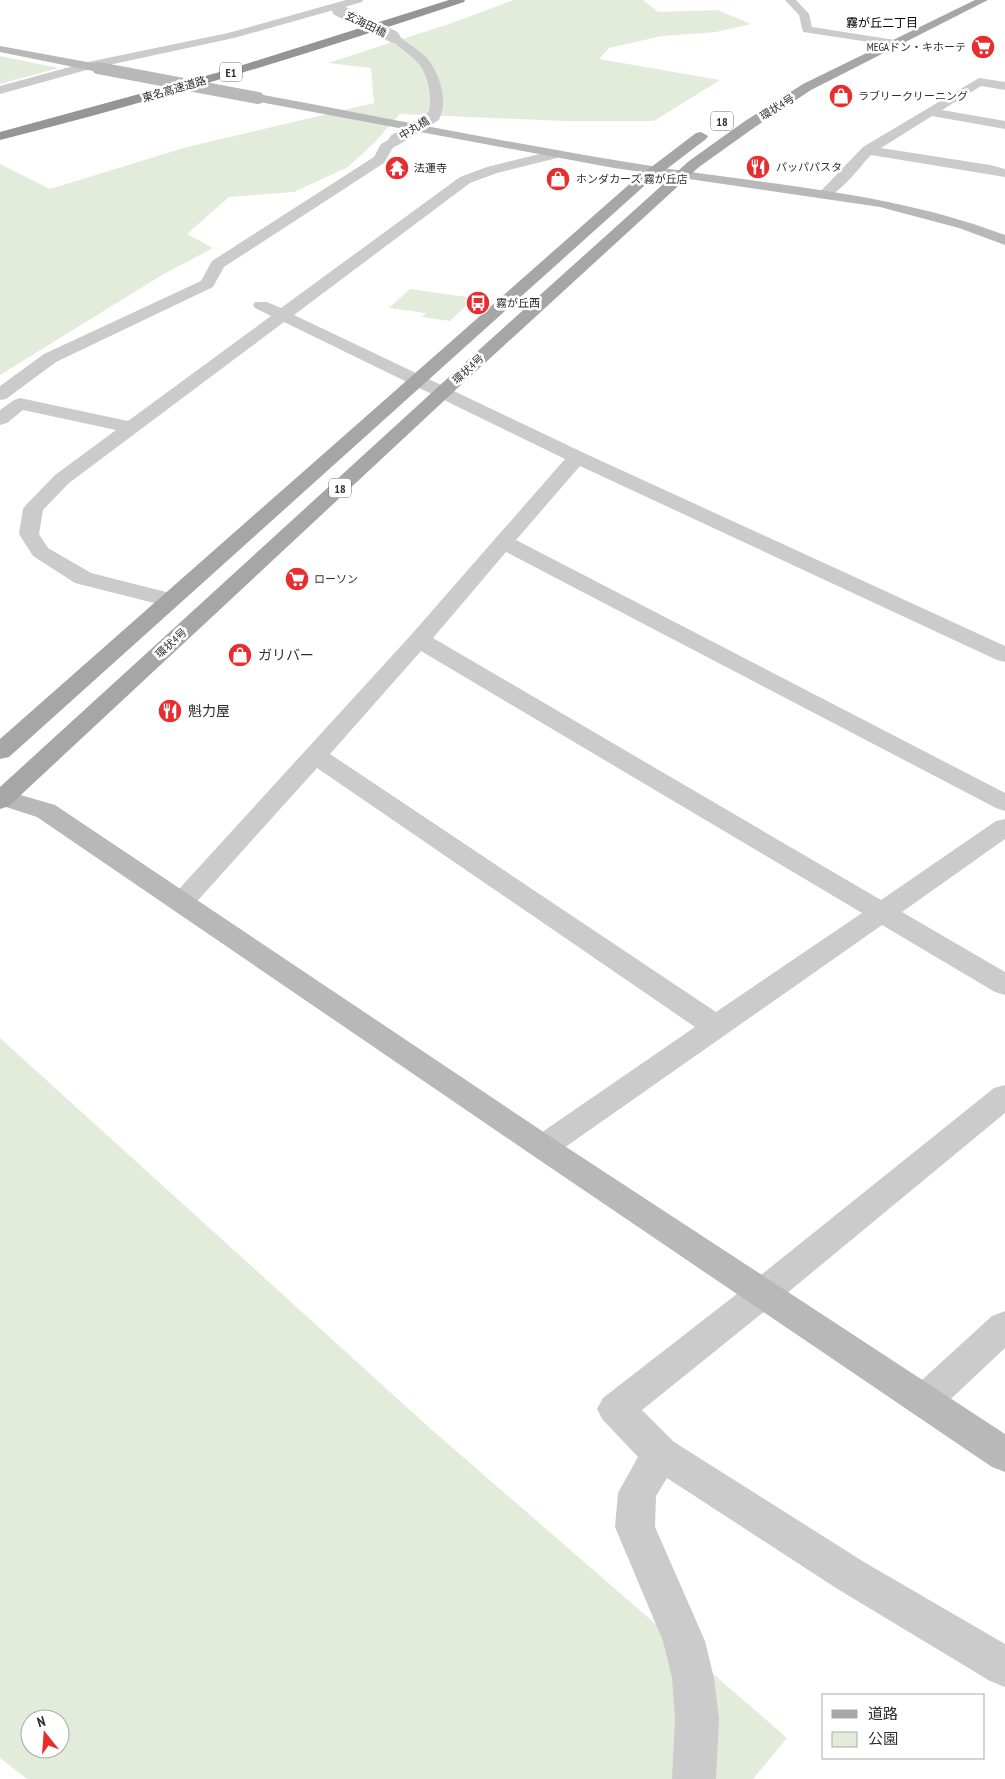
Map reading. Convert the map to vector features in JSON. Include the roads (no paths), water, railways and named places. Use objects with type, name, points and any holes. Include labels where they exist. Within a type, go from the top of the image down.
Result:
[{"type":"highway","name":"東名高速道路","points":[[0,136],[248,68],[460,0]]},
{"type":"highway","points":[[343,25],[378,14]]},
{"type":"highway","name":"東名高速道路","points":[[130,87],[186,71]]},
{"type":"main road","name":"環状4号","points":[[1,799],[680,175],[750,124],[807,87],[892,37],[983,0]]},
{"type":"main road","points":[[854,49],[873,40]]},
{"type":"main road","name":"環状4号","points":[[0,752],[416,380],[654,171],[712,129]]},
{"type":"street","points":[[0,90],[230,36],[335,9],[358,0]]},
{"type":"street","points":[[790,0],[804,14],[807,30],[873,40],[892,37]]},
{"type":"street","name":"玄海田橋","points":[[335,9],[394,37],[403,47],[423,60],[432,80],[437,103],[434,116]]},
{"type":"street","points":[[0,49],[556,154],[680,175],[824,194],[912,210],[972,227],[1005,240]]},
{"type":"street","points":[[824,194],[832,189],[868,150],[979,82],[1005,86]]},
{"type":"street","points":[[930,112],[1005,125]]},
{"type":"street","name":"中丸橋","points":[[0,395],[50,358],[214,286],[218,264],[379,160],[386,147],[434,116]]},
{"type":"street","points":[[868,150],[1005,173]]},
{"type":"street","points":[[170,600],[83,578],[40,552],[29,534],[33,509],[62,479],[465,180],[492,170],[556,154]]},
{"type":"street","points":[[261,305],[577,457],[1005,655]]},
{"type":"street","points":[[0,419],[20,404],[132,427]]},
{"type":"street","points":[[182,901],[419,640],[577,457]]},
{"type":"street","points":[[503,542],[1005,803]]},
{"type":"street","points":[[419,640],[884,912],[1005,985]]},
{"type":"street","points":[[315,754],[717,1027]]},
{"type":"street","points":[[1,799],[46,810],[543,1147],[1005,1455]]},
{"type":"street","points":[[543,1147],[1005,827]]},
{"type":"street","points":[[1005,1096],[763,1293],[616,1409],[661,1454],[850,1575],[1005,1667]]},
{"type":"street","points":[[924,1401],[1005,1326]]},
{"type":"street","points":[[661,1454],[637,1493],[635,1527],[684,1641],[692,1678],[697,1719],[694,1779]]},
{"type":"place","name":"MEGAドン・キホーテ","points":[[983,47]]},
{"type":"place","name":"ラブリークリーニング","points":[[841,96]]},
{"type":"place","name":"パッパパスタ","points":[[758,167]]},
{"type":"place","name":"法運寺","points":[[397,168]]},
{"type":"place","name":"ホンダカーズ 霧が丘店","points":[[558,179]]},
{"type":"place","name":"霧が丘西","points":[[478,303]]},
{"type":"place","name":"ローソン","points":[[297,579]]},
{"type":"place","name":"ガリバー","points":[[240,655]]},
{"type":"place","name":"魁力屋","points":[[170,711]]},
{"type":"district","name":"霧が丘二丁目","points":[[882,22]]}]
